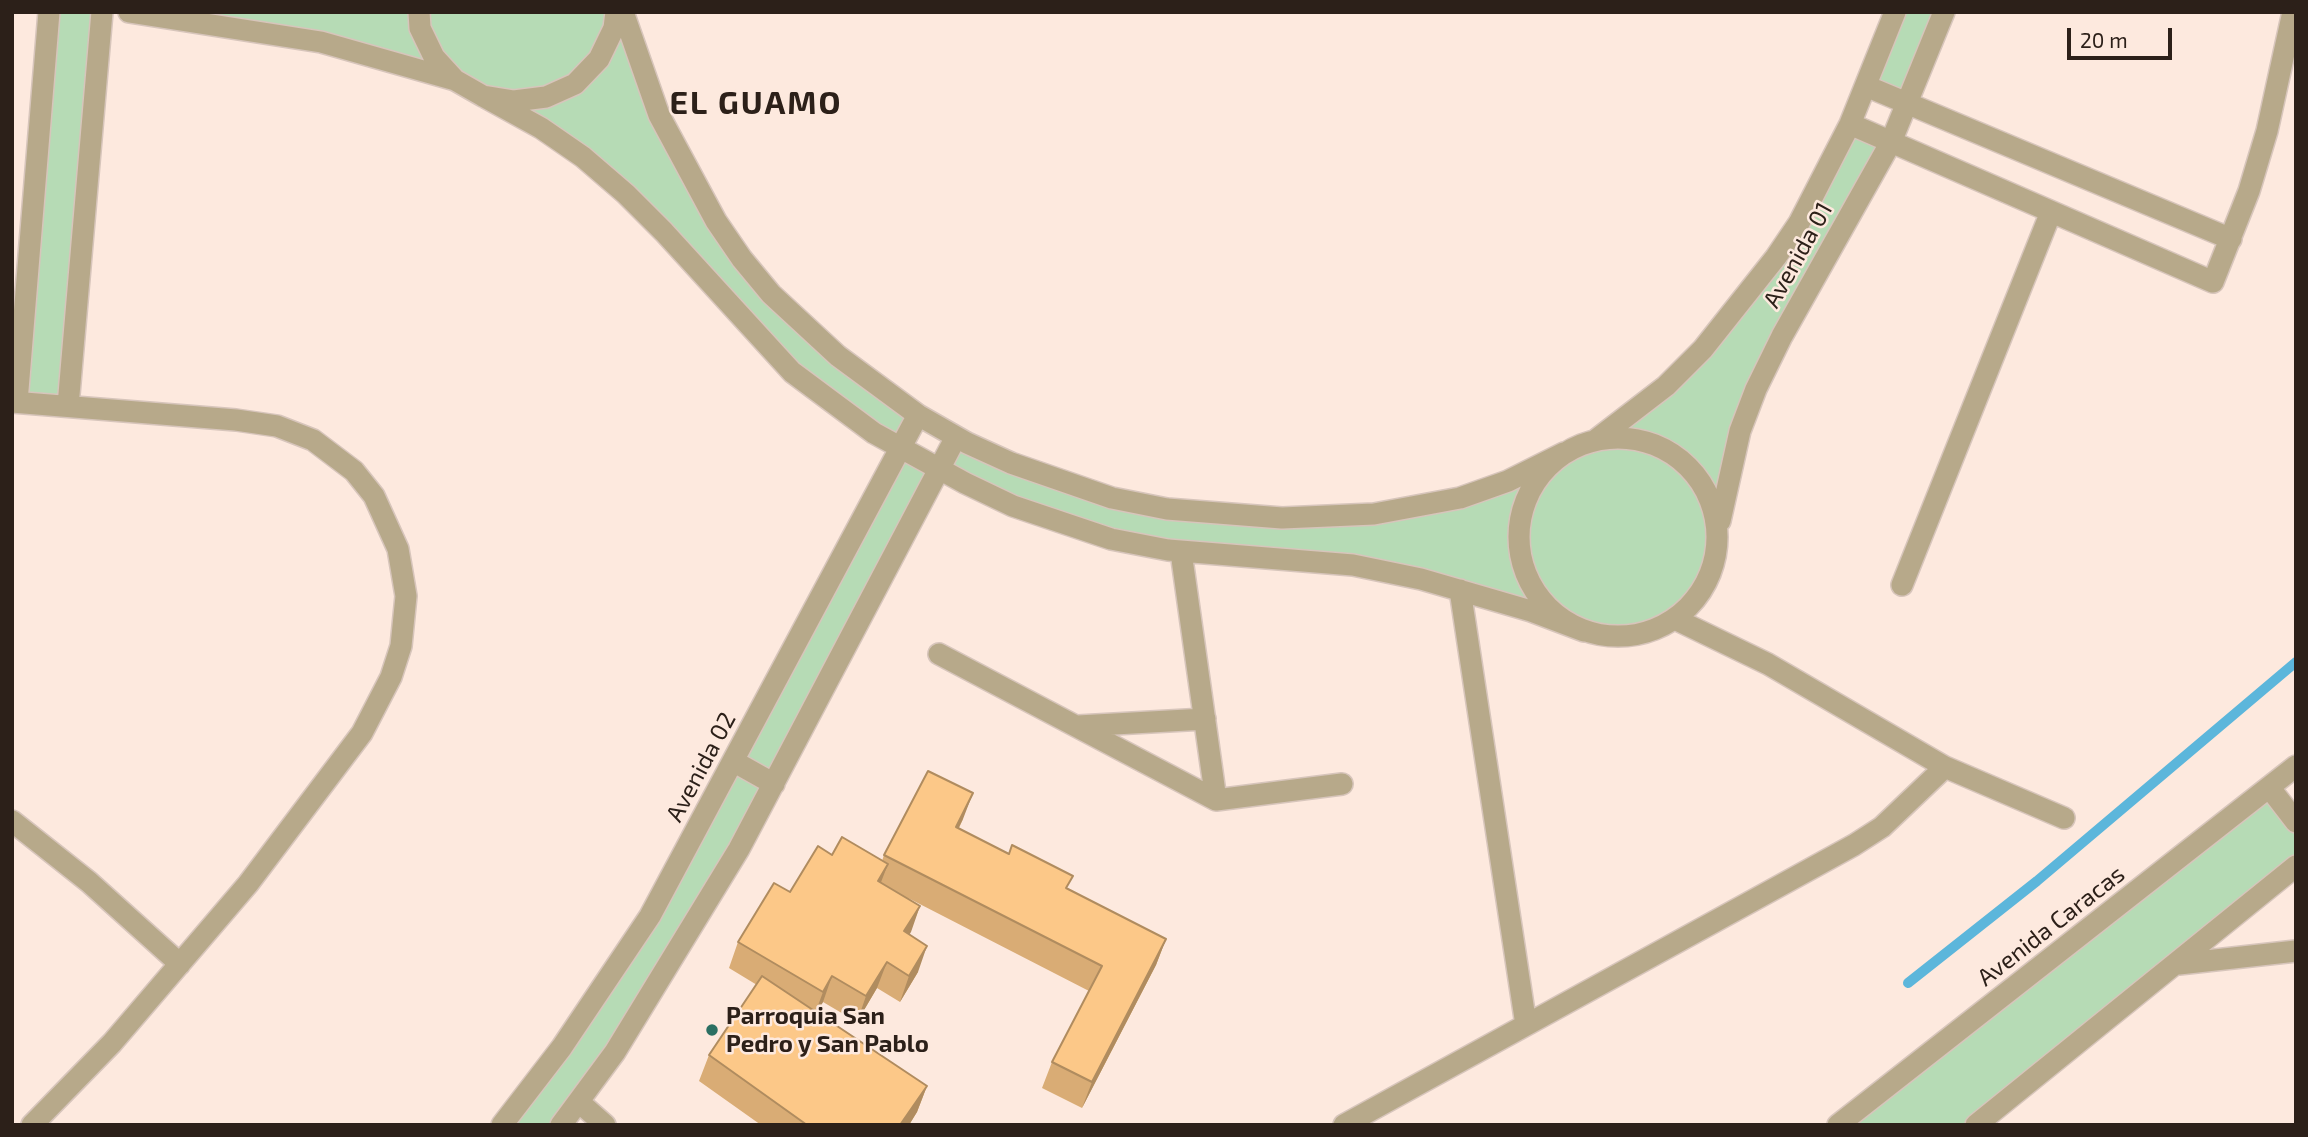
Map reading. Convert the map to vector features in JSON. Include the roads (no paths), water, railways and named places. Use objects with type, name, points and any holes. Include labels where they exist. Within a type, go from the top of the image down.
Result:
[{"type":"street","points":[[32,1125],[112,1043],[298,822],[379,705],[401,646],[406,596],[403,571],[389,525],[374,496],[354,471],[313,440],[277,426],[236,420],[15,402],[49,12]]},
{"type":"street","points":[[68,406],[102,12]]},
{"type":"street","points":[[129,12],[321,42],[455,80],[541,128],[583,157],[664,232],[753,333],[792,372],[874,433],[937,470],[1013,506],[1111,539],[1181,552],[1353,565],[1460,590],[1531,611],[1584,631],[1615,637],[1646,633],[1675,619],[1700,595],[1715,564],[1718,530],[1710,497],[1691,468],[1663,448],[1630,438],[1596,439],[1508,481],[1460,498],[1374,514],[1282,518],[1167,509],[1112,498],[1011,463],[956,437],[918,415],[838,356],[802,325],[742,259],[716,221],[659,115],[623,12]]},
{"type":"street","points":[[419,12],[420,28],[434,57],[455,80]]},
{"type":"street","points":[[483,96],[514,101],[546,97],[575,83],[599,59],[614,28],[616,12]]},
{"type":"street","name":"Avenida 01","points":[[1596,439],[1666,386],[1703,349],[1747,298],[1799,223],[1850,124],[1895,12]]},
{"type":"street","name":"Avenida 01","points":[[1718,530],[1740,431],[1756,389],[1782,337],[1891,142],[1944,12]]},
{"type":"street","points":[[1850,124],[2213,282],[2249,191],[2293,12]]},
{"type":"street","points":[[1866,86],[2231,239]]},
{"type":"street","points":[[2274,97],[2296,101]]},
{"type":"street","points":[[1902,585],[2051,212]]},
{"type":"street","name":"Avenida 02","points":[[502,1125],[562,1047],[639,934],[918,415]]},
{"type":"street","points":[[561,1125],[643,1008],[739,849],[956,437]]},
{"type":"street","points":[[1564,453],[1540,474],[1524,502],[1518,532],[1521,564],[1534,592],[1556,616],[1584,631]]},
{"type":"street","points":[[1181,552],[1216,800]]},
{"type":"street","points":[[1460,590],[1526,1025]]},
{"type":"street","points":[[1675,619],[1768,664],[1945,766],[2064,818]]},
{"type":"street","points":[[939,654],[1216,800],[1342,784]]},
{"type":"street","points":[[1075,726],[1205,719]]},
{"type":"street","points":[[733,761],[774,784]]},
{"type":"street","points":[[1344,1125],[1854,845],[1882,827],[1945,766]]},
{"type":"street","name":"Avenida Caracas","points":[[1838,1125],[2296,766]]},
{"type":"street","points":[[2269,787],[2296,822]]},
{"type":"street","points":[[12,821],[89,882],[180,964]]},
{"type":"street","points":[[1976,1125],[2179,964],[2296,866]]},
{"type":"street","points":[[2179,964],[2296,951]]},
{"type":"street","points":[[579,1102],[605,1125]]},
{"type":"waterway","points":[[1908,983],[2037,881],[2296,662]]},
{"type":"place","name":"Parroquia San Pedro y San Pablo","points":[[712,1030]]},
{"type":"district","name":"EL GUAMO","points":[[756,103]]}]
